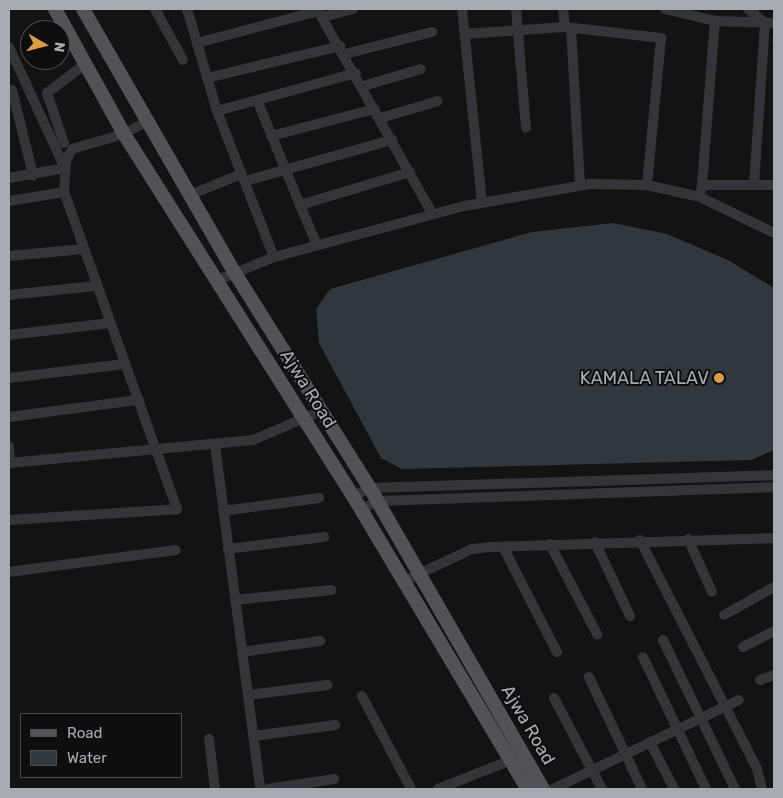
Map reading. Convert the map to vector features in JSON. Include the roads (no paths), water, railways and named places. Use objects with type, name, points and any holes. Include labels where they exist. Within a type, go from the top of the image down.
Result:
[{"type":"main road","name":"Ajwa Road","points":[[55,9],[124,134],[354,496],[528,789]]},
{"type":"main road","name":"Ajwa Road","points":[[83,9],[233,270],[378,501],[543,789]]},
{"type":"street","points":[[155,9],[183,60]]},
{"type":"street","points":[[187,9],[217,111],[274,257]]},
{"type":"street","points":[[197,43],[319,12],[353,9]]},
{"type":"street","points":[[462,9],[482,203]]},
{"type":"street","points":[[516,9],[526,128]]},
{"type":"street","points":[[563,9],[568,28],[580,185]]},
{"type":"street","points":[[665,9],[715,21],[770,23]]},
{"type":"street","points":[[748,9],[770,23]]},
{"type":"street","points":[[319,12],[356,73],[433,215]]},
{"type":"street","points":[[700,197],[715,21]]},
{"type":"street","points":[[754,185],[770,23]]},
{"type":"street","points":[[465,34],[518,29],[568,28],[661,38],[647,185]]},
{"type":"street","points":[[207,78],[432,32]]},
{"type":"street","points":[[9,47],[65,168]]},
{"type":"street","points":[[64,143],[47,93],[86,64]]},
{"type":"street","points":[[363,86],[421,68]]},
{"type":"street","points":[[217,111],[356,73]]},
{"type":"street","points":[[12,90],[33,175]]},
{"type":"street","points":[[257,100],[317,245]]},
{"type":"street","points":[[380,118],[438,101]]},
{"type":"street","points":[[272,136],[375,109]]},
{"type":"street","points":[[9,520],[177,509],[157,448],[96,286],[64,192],[65,168],[72,149],[124,134],[147,121]]},
{"type":"street","points":[[190,195],[243,178],[392,140]]},
{"type":"street","points":[[9,178],[65,168]]},
{"type":"street","points":[[300,206],[410,172]]},
{"type":"street","points":[[218,280],[233,270],[317,245],[482,203],[580,185],[647,185],[700,197],[774,233]]},
{"type":"street","points":[[702,185],[774,185]]},
{"type":"street","points":[[9,201],[64,192]]},
{"type":"street","points":[[9,256],[84,249]]},
{"type":"street","points":[[9,295],[96,286]]},
{"type":"street","points":[[9,335],[110,323]]},
{"type":"street","points":[[9,378],[125,364]]},
{"type":"street","points":[[9,416],[139,400]]},
{"type":"street","points":[[9,446],[9,463],[157,448],[215,446],[253,440],[305,420],[321,411]]},
{"type":"street","points":[[215,446],[260,789]]},
{"type":"street","points":[[354,496],[370,488],[774,475]]},
{"type":"street","points":[[361,509],[378,501],[774,487]]},
{"type":"street","points":[[223,511],[319,498]]},
{"type":"street","points":[[228,549],[324,537]]},
{"type":"street","points":[[404,581],[472,550],[504,546],[640,540],[774,538]]},
{"type":"street","points":[[688,539],[712,592]]},
{"type":"street","points":[[640,540],[757,769],[762,789]]},
{"type":"street","points":[[595,542],[630,616]]},
{"type":"street","points":[[550,544],[597,634]]},
{"type":"street","points":[[504,546],[557,652]]},
{"type":"street","points":[[9,572],[176,550]]},
{"type":"street","points":[[724,614],[774,587]]},
{"type":"street","points":[[235,600],[331,590]]},
{"type":"street","points":[[743,647],[774,631]]},
{"type":"street","points":[[663,640],[735,789]]},
{"type":"street","points":[[242,652],[320,641]]},
{"type":"street","points":[[643,657],[675,730],[706,789]]},
{"type":"street","points":[[760,680],[774,675]]},
{"type":"street","points":[[589,677],[642,789]]},
{"type":"street","points":[[248,695],[327,685]]},
{"type":"street","points":[[362,696],[411,789]]},
{"type":"street","points":[[554,698],[602,789]]},
{"type":"street","points":[[553,789],[739,700]]},
{"type":"street","points":[[253,736],[335,724]]},
{"type":"street","points":[[209,739],[215,789]]},
{"type":"street","points":[[650,742],[674,789]]},
{"type":"street","points":[[438,789],[511,760]]},
{"type":"street","points":[[268,789],[334,779]]},
{"type":"water","points":[[613,223],[667,234],[728,260],[774,288],[774,450],[751,460],[402,469],[381,458],[319,343],[316,309],[330,289],[532,232]]},
{"type":"place","name":"KAMALA TALAV","points":[[719,378]]}]
